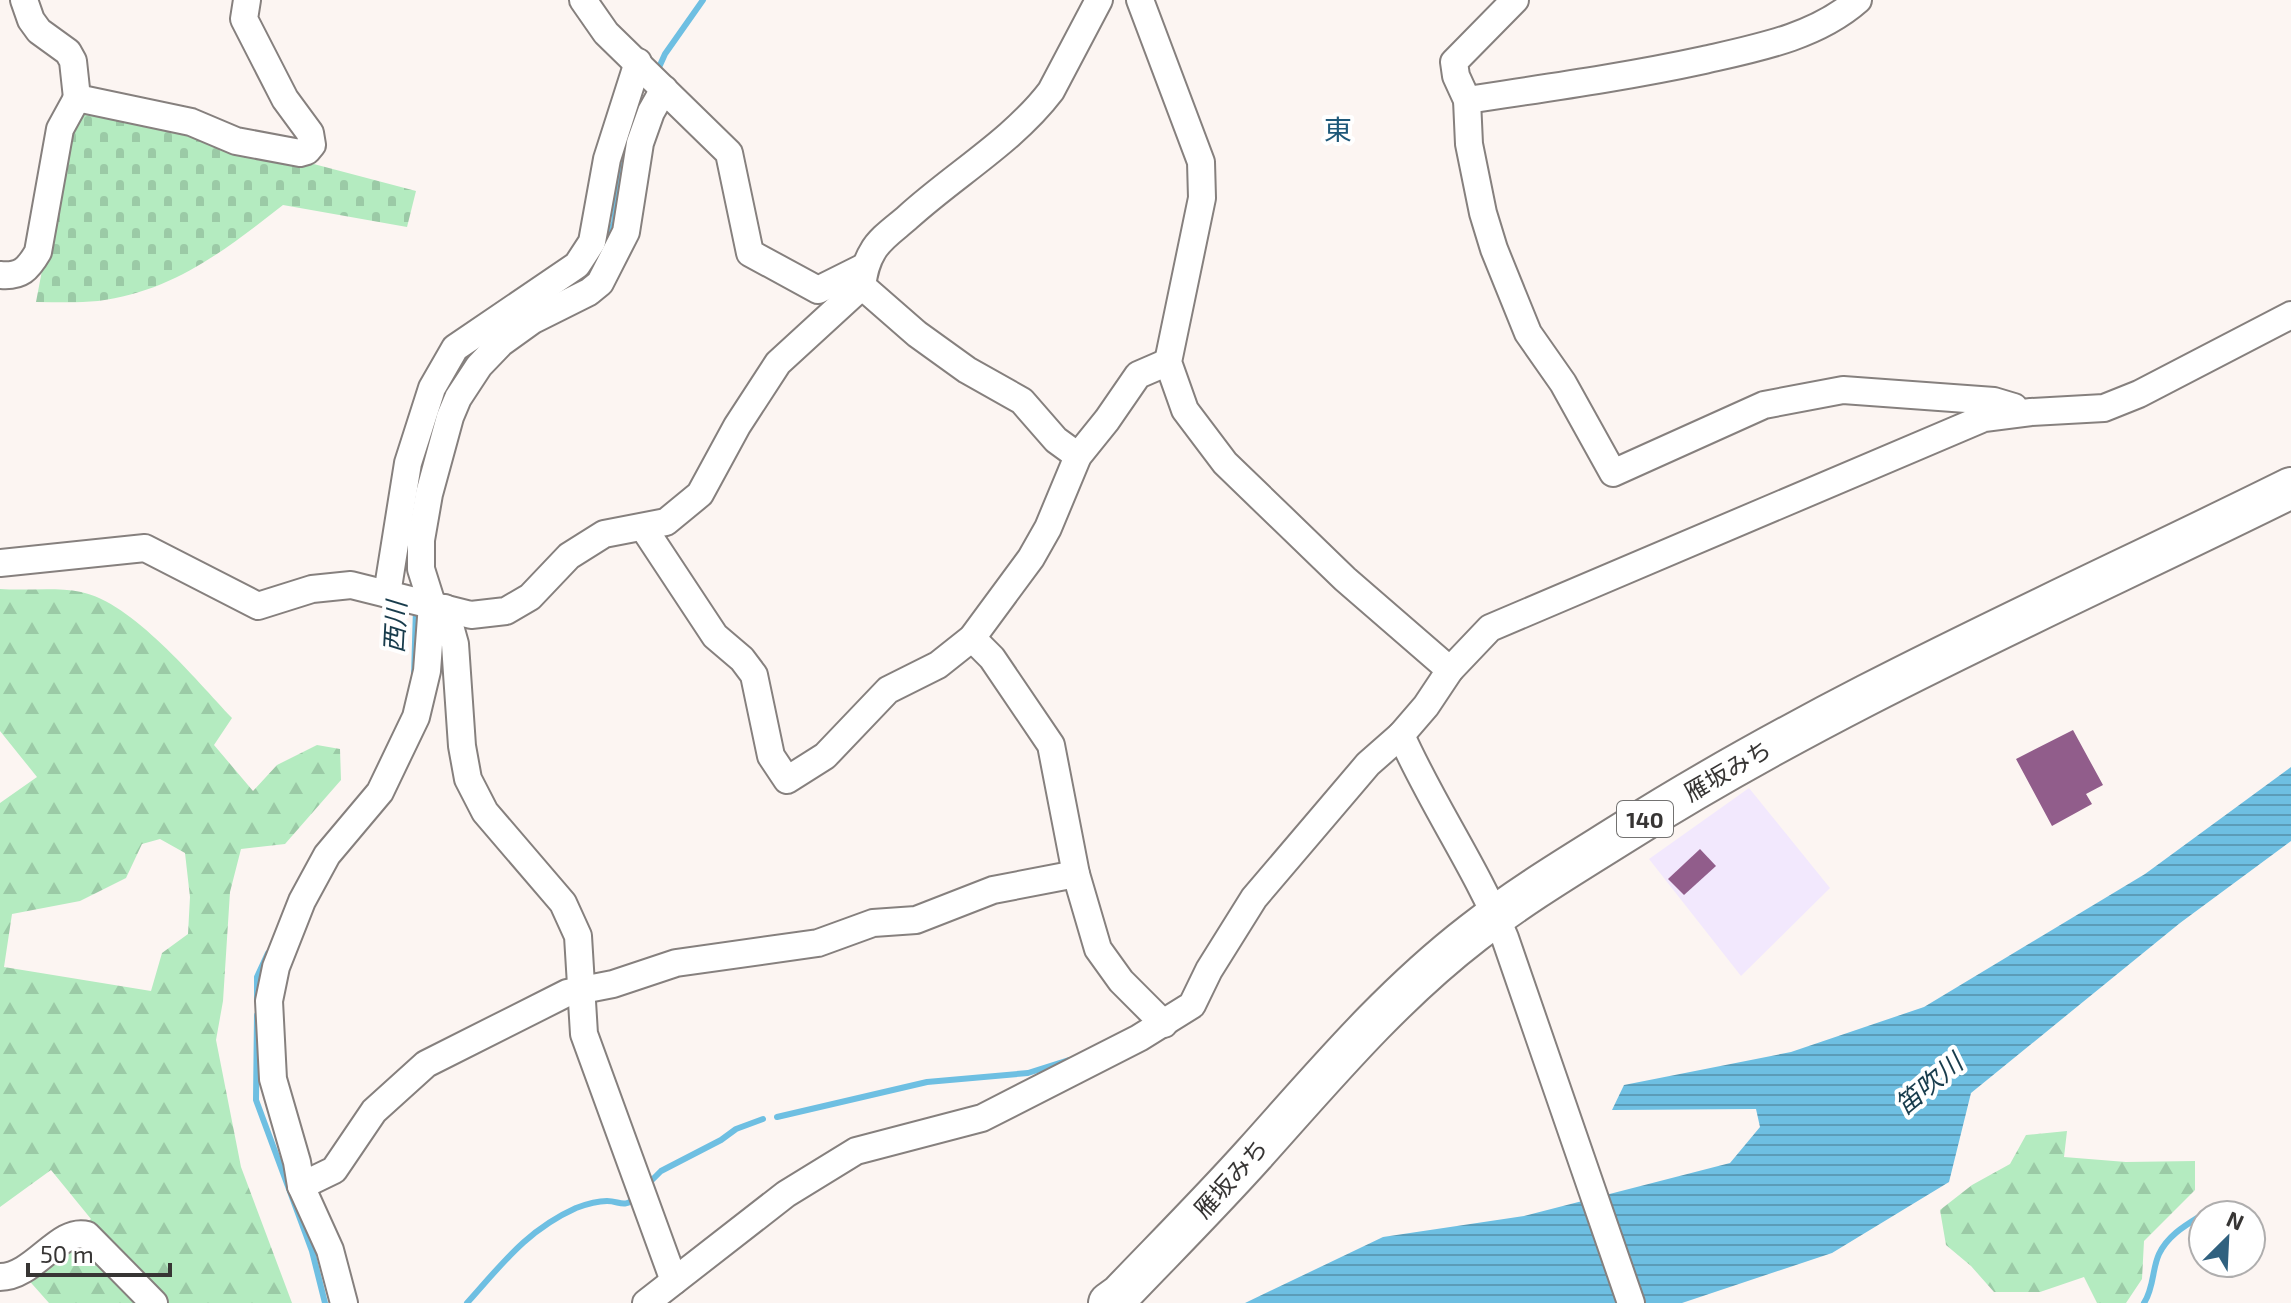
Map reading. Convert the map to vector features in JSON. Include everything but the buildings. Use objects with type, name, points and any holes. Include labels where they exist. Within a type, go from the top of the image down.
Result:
[{"type":"highway","name":"雁坂みち","points":[[1113,1300],[1209,1203],[1381,1015],[1434,965],[1501,927],[1569,866],[1703,782],[1789,735],[2291,488]]},
{"type":"street","points":[[0,275],[19,275],[29,268],[38,252],[60,129],[77,98],[73,61],[68,52],[39,31],[31,20],[24,0]]},
{"type":"street","points":[[77,98],[191,122],[236,141],[300,153],[307,151],[312,145],[310,133],[285,99],[244,19],[247,0]]},
{"type":"street","points":[[583,0],[606,33],[729,153],[750,253],[818,290],[863,277]]},
{"type":"street","points":[[0,563],[145,548],[258,606],[312,589],[351,585],[471,615],[506,611],[530,597],[569,556],[604,534],[666,522],[700,494],[737,426],[778,363],[863,277],[874,248],[1041,104],[1051,91],[1099,0]]},
{"type":"street","points":[[1140,0],[1201,162],[1202,198],[1168,362],[1185,410],[1225,463],[1345,579],[1450,670]]},
{"type":"street","points":[[1515,0],[1454,62],[1456,76],[1467,100],[1469,144],[1483,213],[1528,333],[1563,383],[1613,473],[1764,405],[1843,390],[1994,401],[2031,412]]},
{"type":"street","points":[[1467,100],[1650,72],[1766,46],[1804,32],[1858,0]]},
{"type":"street","points":[[387,594],[408,463],[432,388],[455,348],[577,265],[592,242],[607,159],[638,62]]},
{"type":"street","points":[[664,89],[651,112],[640,143],[626,232],[600,283],[589,292],[533,320],[501,343],[479,366],[458,398],[429,494],[421,540],[421,569],[455,644],[462,746],[468,779],[485,812],[563,903],[578,936],[584,1034],[674,1281]]},
{"type":"street","points":[[863,277],[917,334],[967,370],[1022,401],[1056,440],[1078,456]]},
{"type":"street","points":[[646,1303],[786,1194],[856,1151],[982,1118],[1164,1024],[1192,1005],[1209,970],[1254,898],[1368,764],[1401,735],[1426,706],[1450,670],[1490,628],[1984,418],[2104,408],[2139,394],[2291,315]]},
{"type":"street","points":[[643,527],[715,636],[742,659],[754,675],[771,756],[787,780],[825,756],[888,690],[938,665],[972,638],[1037,548],[1078,456],[1138,375],[1168,362]]},
{"type":"street","points":[[344,1303],[330,1250],[301,1186],[273,1079],[269,1001],[276,967],[302,901],[327,855],[380,792],[416,717],[438,606]]},
{"type":"street","points":[[972,638],[992,658],[1051,745],[1076,874],[1098,949],[1121,981],[1164,1024]]},
{"type":"street","points":[[1401,735],[1501,927],[1631,1303]]},
{"type":"street","points":[[301,1186],[334,1170],[374,1111],[426,1064],[567,993],[613,984],[676,963],[818,943],[873,923],[916,920],[993,890],[1076,874]]},
{"type":"street","points":[[0,1277],[29,1268],[69,1235],[79,1233],[87,1235],[154,1303]]},
{"type":"shaded area","points":[[1749,788],[1830,888],[1741,976],[1649,859]]},
{"type":"green space","points":[[81,109],[416,191],[407,227],[283,205],[197,266],[150,288],[98,301],[36,302],[67,139]]},
{"type":"green space","points":[[0,589],[61,590],[81,592],[101,599],[121,611],[142,626],[182,664],[232,718],[214,745],[253,791],[277,765],[317,745],[340,749],[341,780],[285,844],[241,849],[230,892],[223,1001],[216,1040],[241,1167],[292,1303],[49,1303],[25,1276],[91,1219],[51,1170],[0,1207],[0,803],[37,777],[0,731]],"holes":[[[160,839],[185,853],[190,897],[188,934],[162,953],[151,991],[4,967],[12,914],[80,901],[126,878],[142,844]]]},
{"type":"green space","points":[[2067,1131],[2064,1157],[2126,1162],[2195,1161],[2195,1190],[2144,1241],[2142,1279],[2126,1303],[2097,1303],[2084,1277],[2040,1292],[1994,1292],[1971,1266],[1946,1245],[1940,1210],[1972,1185],[2010,1164],[2026,1135]]},
{"type":"water","name":"笛吹川","points":[[2291,767],[2291,841],[2180,923],[1971,1093],[1949,1182],[1832,1253],[1682,1303],[1245,1303],[1383,1237],[1524,1216],[1730,1163],[1760,1127],[1756,1109],[1612,1110],[1624,1085],[1791,1052],[1924,1007],[2145,874]]},
{"type":"waterway","name":"西川","points":[[656,74],[665,54],[703,0]]},
{"type":"waterway","name":"西川","points":[[601,253],[614,223],[619,180],[625,160]]},
{"type":"waterway","name":"西川","points":[[560,293],[594,271]]},
{"type":"waterway","name":"西川","points":[[459,374],[474,349]]},
{"type":"waterway","name":"西川","points":[[414,676],[416,608]]},
{"type":"waterway","name":"西川","points":[[257,1000],[257,977],[268,953]]},
{"type":"waterway","name":"西川","points":[[257,1015],[256,1100],[312,1251],[325,1303]]},
{"type":"waterway","points":[[777,1117],[927,1082],[1028,1073],[1069,1060]]},
{"type":"waterway","points":[[646,1186],[661,1171],[736,1129],[763,1119]]},
{"type":"waterway","points":[[467,1303],[516,1249],[543,1227],[591,1203],[607,1201],[625,1204],[636,1197]]},
{"type":"waterway","points":[[2144,1303],[2163,1247],[2187,1225]]},
{"type":"district","name":"東","points":[[1338,129]]}]
